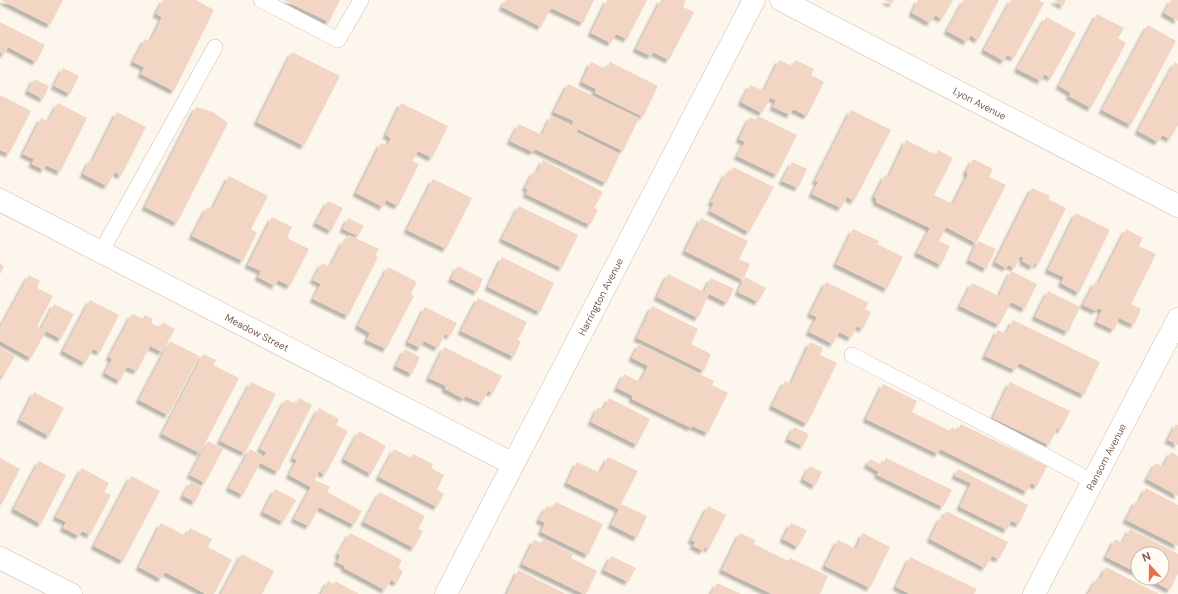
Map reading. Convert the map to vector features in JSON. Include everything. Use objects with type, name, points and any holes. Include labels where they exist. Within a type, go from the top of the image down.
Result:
[{"type":"street","name":"Harrington Avenue","points":[[446,594],[754,0]]},
{"type":"street","name":"Lyon Avenue","points":[[781,0],[1178,206]]},
{"type":"street","name":"Meadow Street","points":[[0,200],[513,464]]},
{"type":"street","name":"Ransom Avenue","points":[[1034,594],[1178,319]]},
{"type":"street","points":[[0,558],[71,594]]},
{"type":"lane","points":[[261,0],[338,40],[361,0]]},
{"type":"lane","points":[[101,252],[215,47]]},
{"type":"lane","points":[[852,354],[1034,449],[1093,482]]},
{"type":"building","points":[[1,0],[63,0],[50,25]]},
{"type":"building","points":[[163,0],[196,0],[214,10],[174,91],[141,74],[144,67],[133,62],[145,39],[150,42],[157,28],[162,17],[156,14]]},
{"type":"building","points":[[284,0],[340,0],[329,22]]},
{"type":"building","points":[[506,0],[594,0],[583,23],[551,8],[541,27],[502,7]]},
{"type":"building","points":[[607,0],[647,0],[627,39],[616,34],[611,43],[591,33]]},
{"type":"building","points":[[661,0],[686,0],[683,7],[694,12],[669,60],[653,52],[651,56],[636,49]]},
{"type":"building","points":[[884,0],[894,0],[892,4]]},
{"type":"building","points":[[918,0],[953,0],[942,19],[935,15],[930,23],[912,13]]},
{"type":"building","points":[[964,0],[999,0],[978,40],[970,35],[967,42],[947,31]]},
{"type":"building","points":[[1011,0],[1038,0],[1044,3],[1014,58],[1007,55],[1004,61],[984,50]]},
{"type":"building","points":[[1055,0],[1066,0],[1063,6]]},
{"type":"building","points":[[1171,0],[1178,0],[1178,21],[1164,13]]},
{"type":"building","points":[[1097,14],[1124,28],[1118,38],[1126,43],[1091,108],[1069,96],[1071,93],[1059,86]]},
{"type":"building","points":[[1046,17],[1076,33],[1051,78],[1044,74],[1041,81],[1017,69]]},
{"type":"building","points":[[0,22],[45,45],[36,62],[8,47],[4,55],[0,52]]},
{"type":"building","points":[[1148,25],[1176,41],[1131,125],[1102,110]]},
{"type":"building","points":[[292,52],[340,76],[304,146],[257,122]]},
{"type":"building","points":[[779,60],[792,66],[796,60],[814,69],[811,75],[824,82],[807,116],[793,109],[790,115],[773,107],[776,100],[770,98],[762,113],[741,102],[750,85],[764,91]]},
{"type":"building","points":[[591,62],[606,69],[610,62],[658,86],[643,117],[595,93],[596,89],[582,82]]},
{"type":"building","points":[[1175,62],[1178,64],[1178,125],[1170,139],[1162,135],[1158,142],[1138,131]]},
{"type":"building","points":[[63,68],[79,76],[70,94],[54,86]]},
{"type":"building","points":[[34,79],[49,86],[43,99],[28,91]]},
{"type":"building","points":[[568,84],[639,118],[623,151],[578,129],[576,132],[620,154],[606,183],[535,149],[533,152],[510,141],[519,124],[542,135],[551,116],[571,126],[574,121],[554,112]]},
{"type":"building","points":[[0,95],[31,111],[9,154],[0,150]]},
{"type":"building","points":[[58,103],[87,118],[60,172],[46,165],[44,170],[32,164],[34,159],[23,154],[41,118],[48,122]]},
{"type":"building","points":[[401,103],[448,126],[432,158],[418,151],[412,161],[419,164],[398,206],[386,200],[383,207],[356,193],[381,143],[387,146],[391,138],[386,135]]},
{"type":"building","points":[[196,107],[213,112],[228,123],[177,223],[145,207]]},
{"type":"building","points":[[851,110],[891,130],[854,201],[847,197],[841,208],[812,194],[818,182],[815,181]]},
{"type":"building","points":[[117,112],[146,127],[121,176],[115,172],[107,186],[83,174],[90,160],[92,162]]},
{"type":"building","points":[[758,116],[797,135],[777,175],[737,156],[745,142],[739,139],[750,117],[756,120]]},
{"type":"building","points":[[906,140],[936,155],[938,150],[953,158],[934,195],[953,204],[968,174],[966,172],[973,159],[993,169],[989,177],[1006,185],[976,243],[946,227],[939,241],[950,246],[941,265],[917,253],[930,228],[876,202],[877,199],[874,197],[885,175],[889,177]]},
{"type":"building","points":[[543,160],[603,192],[594,208],[598,210],[590,225],[526,194],[528,189],[525,188],[534,171],[537,172]]},
{"type":"building","points":[[792,162],[807,169],[798,188],[782,181]]},
{"type":"building","points":[[733,167],[774,187],[749,232],[710,211],[714,204],[711,202],[726,173],[729,174]]},
{"type":"building","points":[[229,176],[268,196],[251,229],[257,233],[243,261],[192,236],[207,207],[212,210]]},
{"type":"building","points":[[433,179],[472,198],[446,249],[407,230]]},
{"type":"building","points":[[1032,188],[1050,196],[1048,199],[1066,208],[1038,265],[1034,263],[1033,267],[1022,261],[1024,258],[1020,256],[1015,268],[1008,265],[1006,268],[995,262]]},
{"type":"building","points":[[328,201],[343,208],[331,231],[316,223]]},
{"type":"building","points":[[519,206],[578,235],[562,268],[502,239]]},
{"type":"building","points":[[1076,213],[1110,230],[1079,293],[1061,283],[1064,277],[1048,270]]},
{"type":"building","points":[[272,217],[292,227],[287,238],[309,249],[290,286],[278,280],[275,286],[258,277],[261,271],[248,265]]},
{"type":"building","points":[[348,218],[364,226],[358,236],[343,229]]},
{"type":"building","points":[[701,218],[748,241],[739,259],[750,264],[743,280],[685,251]]},
{"type":"building","points":[[853,229],[879,241],[877,244],[903,257],[887,289],[836,264]]},
{"type":"building","points":[[1126,229],[1143,238],[1139,246],[1156,254],[1131,304],[1141,309],[1134,325],[1119,318],[1114,330],[1097,322],[1102,310],[1098,308],[1096,311],[1083,305],[1095,282],[1098,284]]},
{"type":"building","points":[[349,235],[379,249],[375,256],[378,257],[348,316],[313,299],[321,284],[313,280],[322,263],[330,267],[344,240],[346,241]]},
{"type":"building","points":[[978,241],[996,249],[986,269],[969,260]]},
{"type":"building","points":[[502,257],[554,283],[540,312],[488,287]]},
{"type":"building","points":[[0,264],[4,266],[0,274]]},
{"type":"building","points":[[458,266],[483,279],[477,292],[451,279]]},
{"type":"building","points":[[388,267],[417,282],[411,294],[414,296],[386,349],[367,340],[370,333],[358,326]]},
{"type":"building","points":[[1011,271],[1037,284],[1025,309],[1011,302],[999,325],[960,306],[972,283],[999,296]]},
{"type":"building","points":[[668,274],[704,292],[711,278],[734,289],[727,303],[709,294],[698,318],[657,297]]},
{"type":"building","points":[[29,275],[40,281],[37,288],[53,296],[37,326],[41,329],[54,304],[74,314],[61,339],[46,331],[31,358],[0,341],[0,328]]},
{"type":"building","points":[[745,277],[766,288],[758,302],[738,292]]},
{"type":"building","points":[[826,282],[869,303],[865,309],[871,312],[863,329],[857,326],[851,338],[839,332],[833,344],[809,332],[817,317],[810,314]]},
{"type":"building","points":[[1048,291],[1080,307],[1068,332],[1035,317]]},
{"type":"building","points":[[478,298],[527,322],[518,340],[521,341],[514,357],[461,331]]},
{"type":"building","points":[[90,300],[119,315],[100,352],[93,349],[85,363],[63,351]]},
{"type":"building","points":[[652,306],[698,329],[691,344],[711,354],[704,371],[637,338]]},
{"type":"building","points":[[425,307],[457,323],[450,336],[445,334],[438,348],[424,341],[420,348],[408,342]]},
{"type":"building","points":[[132,314],[143,319],[145,315],[153,319],[151,323],[160,328],[163,322],[175,329],[162,352],[150,346],[137,371],[127,367],[120,381],[105,373],[112,359],[109,357]]},
{"type":"building","points":[[1013,320],[1100,362],[1084,395],[1019,363],[1015,370],[985,356],[998,330],[1006,334]]},
{"type":"building","points":[[170,341],[199,356],[168,415],[139,400]]},
{"type":"building","points":[[810,342],[823,348],[820,355],[837,363],[807,424],[772,406],[785,381],[791,384]]},
{"type":"building","points":[[639,344],[714,381],[712,385],[728,393],[708,433],[692,426],[691,428],[632,399],[633,396],[617,388],[624,374],[640,382],[648,366],[632,358]]},
{"type":"building","points":[[444,347],[502,376],[493,393],[488,391],[482,403],[465,396],[464,399],[445,389],[446,386],[429,378]]},
{"type":"building","points":[[0,348],[15,356],[3,377],[0,375]]},
{"type":"building","points":[[405,349],[420,357],[412,374],[396,366]]},
{"type":"building","points":[[203,354],[216,360],[213,365],[239,378],[200,453],[162,434]]},
{"type":"building","points":[[251,382],[276,394],[245,453],[220,441]]},
{"type":"building","points":[[1010,382],[1070,411],[1061,430],[1057,428],[1049,445],[993,418]]},
{"type":"building","points":[[883,384],[917,401],[912,412],[950,431],[952,427],[958,431],[961,424],[1047,466],[1037,486],[1031,483],[1027,492],[940,449],[938,454],[866,419]]},
{"type":"building","points":[[34,392],[64,408],[49,436],[20,420]]},
{"type":"building","points":[[299,398],[312,405],[278,472],[260,463],[243,495],[229,488],[250,449],[264,457],[266,452],[260,449],[286,399],[296,404]]},
{"type":"building","points":[[609,398],[650,419],[637,445],[591,422],[598,407],[603,410]]},
{"type":"building","points":[[319,408],[339,419],[336,425],[348,431],[325,475],[319,471],[315,480],[330,487],[327,492],[362,511],[354,525],[319,507],[309,526],[294,519],[311,487],[289,475],[297,460],[293,458]]},
{"type":"building","points":[[1176,424],[1178,425],[1178,445],[1168,440]]},
{"type":"building","points":[[794,427],[809,434],[803,446],[788,439]]},
{"type":"building","points":[[359,431],[386,446],[371,474],[344,459]]},
{"type":"building","points":[[208,441],[223,449],[205,483],[190,475]]},
{"type":"building","points":[[394,449],[411,458],[413,454],[433,464],[431,468],[444,475],[437,490],[444,494],[437,507],[379,477]]},
{"type":"building","points":[[1171,452],[1178,456],[1178,496],[1147,479],[1156,463],[1163,467]]},
{"type":"building","points":[[608,457],[638,471],[621,504],[647,516],[637,538],[611,525],[619,509],[567,483],[577,462],[600,473]]},
{"type":"building","points":[[0,458],[20,469],[3,502],[0,500]]},
{"type":"building","points":[[886,458],[952,490],[943,507],[877,475],[879,472],[867,465],[870,459],[882,465]]},
{"type":"building","points":[[39,461],[66,475],[41,524],[14,509]]},
{"type":"building","points":[[810,466],[822,472],[815,486],[803,479]]},
{"type":"building","points":[[82,468],[109,483],[104,492],[111,495],[90,535],[82,531],[79,536],[63,528],[66,522],[56,517]]},
{"type":"building","points":[[958,469],[1028,505],[1019,524],[1011,521],[1007,530],[960,507],[971,483],[955,476]]},
{"type":"building","points":[[131,476],[160,491],[123,561],[94,546]]},
{"type":"building","points":[[191,482],[202,488],[195,502],[183,496]]},
{"type":"building","points":[[1146,488],[1178,505],[1178,546],[1126,520],[1136,501],[1139,502]]},
{"type":"building","points":[[275,489],[296,500],[283,522],[263,512]]},
{"type":"building","points":[[380,492],[425,516],[418,529],[423,531],[414,548],[364,522]]},
{"type":"building","points":[[556,502],[603,524],[588,555],[541,532],[545,523],[539,520],[547,506],[552,508]]},
{"type":"building","points":[[708,506],[726,515],[709,549],[705,547],[703,551],[693,546],[695,542],[691,540]]},
{"type":"building","points":[[946,511],[1008,542],[999,559],[992,556],[985,568],[930,539],[941,517],[943,518]]},
{"type":"building","points":[[161,523],[186,536],[190,528],[212,539],[208,547],[232,560],[214,594],[206,594],[165,572],[161,579],[139,567]]},
{"type":"building","points":[[791,523],[807,530],[798,547],[783,539]]},
{"type":"building","points":[[1130,529],[1163,546],[1130,546],[1130,569],[1106,557],[1115,539],[1122,543]]},
{"type":"building","points":[[350,533],[402,560],[398,568],[403,571],[397,583],[391,580],[385,590],[344,568],[345,566],[337,562],[340,556],[338,554]]},
{"type":"building","points":[[740,533],[755,540],[754,544],[788,561],[790,558],[828,576],[820,594],[772,594],[722,570]]},
{"type":"building","points":[[863,533],[890,547],[870,588],[825,566],[838,540],[856,549]]},
{"type":"building","points":[[543,539],[573,554],[571,558],[597,571],[586,594],[522,564],[534,540],[541,543]]},
{"type":"building","points":[[1170,550],[1178,554],[1178,573],[1170,590],[1162,586],[1170,586]]},
{"type":"building","points":[[242,554],[274,571],[262,594],[221,594]]},
{"type":"building","points":[[611,556],[636,568],[628,582],[604,570]]},
{"type":"building","points":[[910,557],[977,589],[974,594],[910,594],[896,587]]},
{"type":"building","points":[[1106,567],[1130,579],[1130,586],[1143,586],[1159,594],[1088,594],[1097,578],[1100,580]]},
{"type":"building","points":[[518,570],[566,594],[507,594]]},
{"type":"building","points":[[328,581],[334,584],[335,581],[359,594],[321,594]]},
{"type":"building","points":[[717,583],[741,594],[711,594]]}]
